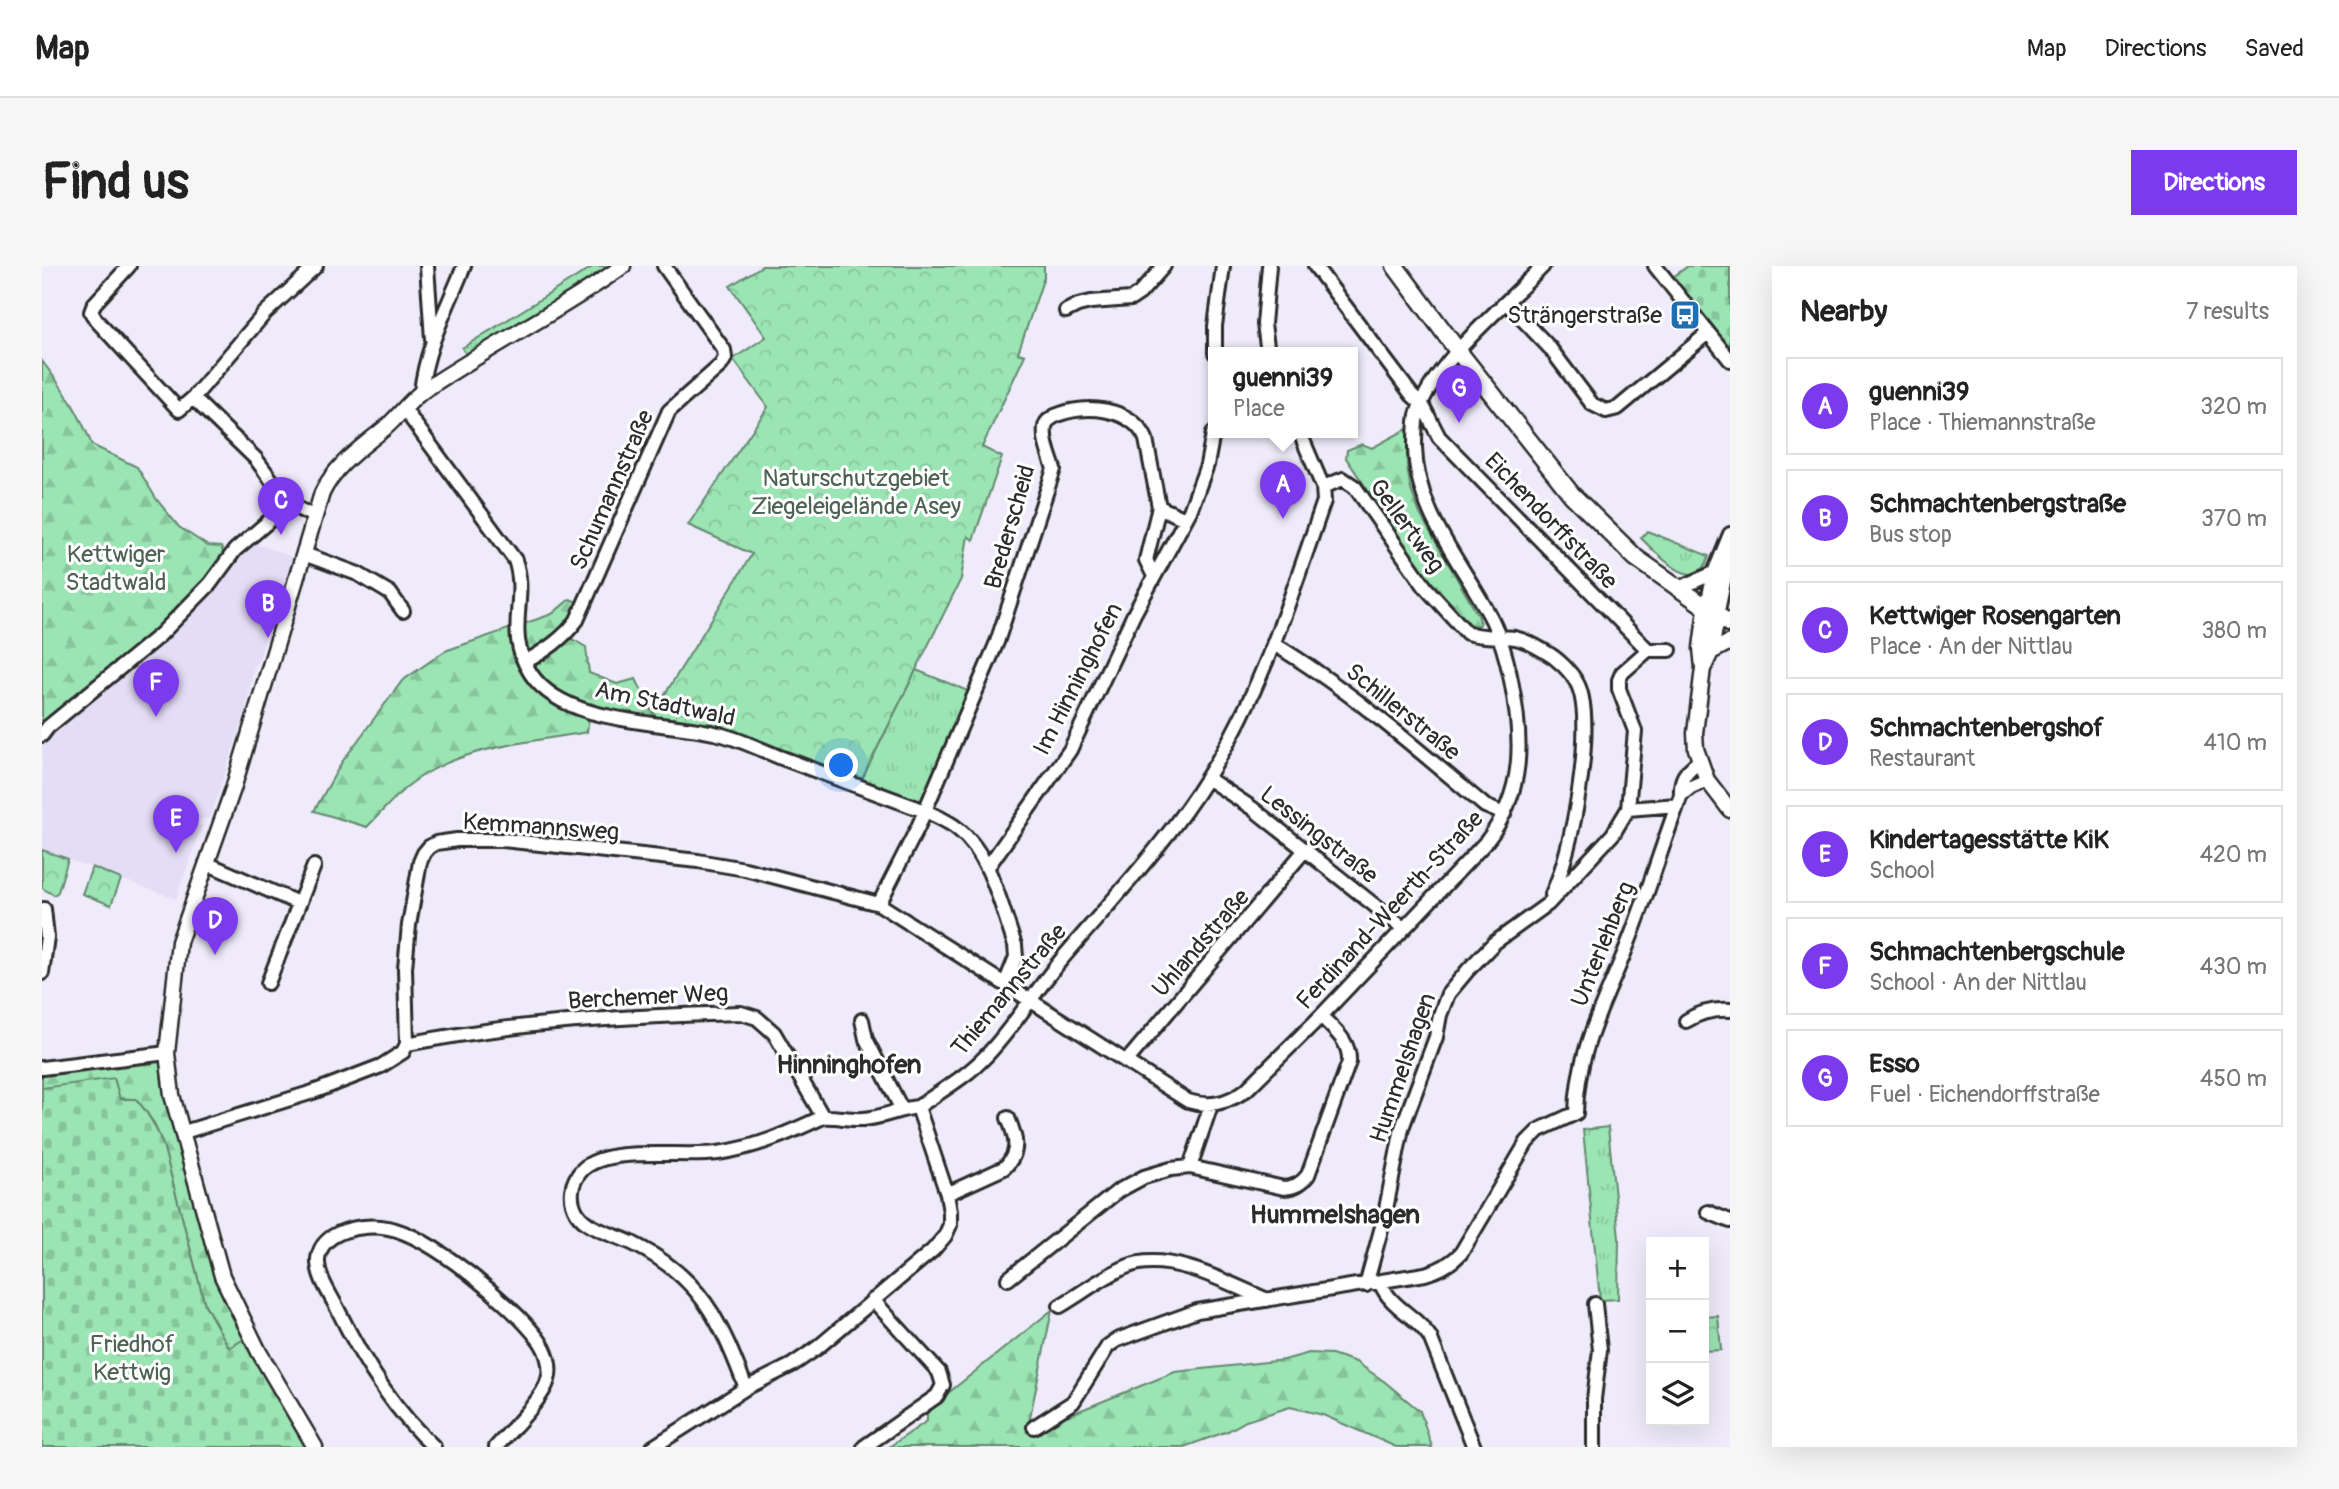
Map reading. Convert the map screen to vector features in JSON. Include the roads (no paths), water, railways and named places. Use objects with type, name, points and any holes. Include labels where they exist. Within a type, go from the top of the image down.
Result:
[{"type":"main road","points":[[1395,266],[1458,351],[1572,495],[1636,558],[1718,616]]},
{"type":"street","points":[[130,266],[94,304],[92,316],[178,410],[193,398],[265,313],[316,266]]},
{"type":"street","points":[[426,266],[432,340]]},
{"type":"street","points":[[421,392],[423,372],[432,340],[464,266]]},
{"type":"street","points":[[315,1447],[249,1332],[222,1276],[172,1095],[167,1053],[179,942],[233,789],[322,492],[339,466],[391,422],[421,392],[583,295],[623,266]]},
{"type":"street","name":"Schumannstraße","points":[[525,662],[545,651],[577,621],[669,411],[725,359],[724,350],[664,266]]},
{"type":"street","points":[[1066,311],[1091,302],[1131,299],[1140,293],[1164,266]]},
{"type":"street","points":[[1215,347],[1214,326],[1223,266]]},
{"type":"street","points":[[1267,347],[1264,324],[1269,266]]},
{"type":"street","name":"Eichendorffstraße","points":[[1315,266],[1412,396],[1422,404],[1439,437],[1648,650]]},
{"type":"street","name":"Ferdinand-Weerth-Straße","points":[[1211,1105],[1233,1099],[1246,1090],[1321,1016],[1486,842],[1499,825],[1511,799],[1520,748],[1518,715],[1500,637],[1443,540],[1426,505],[1418,478],[1415,431],[1422,404],[1442,370],[1544,266]]},
{"type":"street","points":[[1655,266],[1730,360]]},
{"type":"street","points":[[1506,302],[1549,347],[1592,404],[1606,411],[1618,408],[1708,333]]},
{"type":"street","points":[[193,398],[256,460],[289,504],[314,517]]},
{"type":"street","name":"Am Stadtwald","points":[[404,409],[515,560],[520,583],[516,631],[525,662],[531,674],[543,687],[556,696],[602,716],[652,726],[715,733],[925,811],[960,831],[987,868],[1015,945],[1017,957],[1005,984]]},
{"type":"street","name":"Brederscheid","points":[[925,811],[997,642],[1055,469],[1045,441],[1045,425],[1048,419],[1064,412],[1100,409],[1114,412],[1136,425],[1146,439],[1159,507]]},
{"type":"street","name":"Im Hinninghofen","points":[[987,868],[1070,750],[1154,576],[1185,519],[1207,465],[1212,438]]},
{"type":"street","points":[[1302,438],[1323,487]]},
{"type":"street","name":"Gellertweg","points":[[1323,487],[1343,479],[1355,486],[1426,588],[1467,633],[1500,637]]},
{"type":"street","name":"Thiemannstraße","points":[[918,1107],[965,1075],[985,1057],[1154,850],[1208,778],[1258,685],[1275,644],[1324,500],[1323,487]]},
{"type":"street","points":[[42,735],[48,727],[160,635],[210,584],[235,550],[289,504]]},
{"type":"street","points":[[1154,576],[1146,561],[1159,507],[1185,519]]},
{"type":"street","points":[[1729,538],[1714,573],[1718,616],[1701,648],[1703,668],[1695,733],[1699,761],[1707,780],[1730,810]]},
{"type":"street","points":[[1703,668],[1711,652],[1727,567],[1729,538]]},
{"type":"street","points":[[304,554],[358,574],[390,593],[403,611]]},
{"type":"street","points":[[1677,589],[1714,573]]},
{"type":"street","points":[[1500,637],[1518,639],[1546,651],[1563,664],[1578,685],[1584,711],[1584,739],[1572,833],[1558,883],[1548,904]]},
{"type":"street","points":[[1711,652],[1730,642]]},
{"type":"street","name":"Schillerstraße","points":[[1275,644],[1359,703],[1485,806],[1504,814]]},
{"type":"street","points":[[1648,650],[1670,650]]},
{"type":"street","name":"Hummelshagen","points":[[1366,1285],[1384,1219],[1402,1128],[1436,1037],[1448,994],[1494,943],[1548,904],[1613,834],[1628,809],[1635,731],[1619,689],[1619,680],[1622,673],[1648,650]]},
{"type":"street","name":"Unterlehberg","points":[[1380,1282],[1425,1274],[1453,1262],[1527,1142],[1539,1130],[1576,1112],[1580,1073],[1588,1036],[1628,945],[1679,800],[1681,781],[1686,771],[1699,761]]},
{"type":"street","name":"Lessingstraße","points":[[1208,778],[1252,808],[1403,928]]},
{"type":"street","points":[[1628,809],[1679,800],[1691,787],[1707,780]]},
{"type":"street","points":[[879,904],[925,811]]},
{"type":"street","name":"Kemmannsweg","points":[[407,1044],[405,968],[409,925],[421,862],[429,847],[436,843],[457,840],[503,840],[698,861],[758,873],[879,904],[1030,1000]]},
{"type":"street","name":"Uhlandstraße","points":[[1126,1062],[1306,850]]},
{"type":"street","points":[[206,863],[298,903]]},
{"type":"street","points":[[268,983],[314,866]]},
{"type":"street","points":[[42,973],[47,937],[44,909]]},
{"type":"street","points":[[1030,1000],[1188,1101],[1211,1105],[1190,1167]]},
{"type":"street","points":[[1686,1021],[1714,1009],[1730,1010]]},
{"type":"street","name":"Berchemer Weg","points":[[407,1044],[518,1026],[597,1018],[741,1013],[757,1018],[774,1033],[823,1117]]},
{"type":"street","points":[[1008,1279],[1118,1191],[1144,1177],[1190,1167],[1284,1188],[1302,1183],[1308,1175],[1349,1062],[1350,1050],[1346,1042],[1321,1016]]},
{"type":"street","points":[[862,1020],[866,1039],[901,1108]]},
{"type":"street","points":[[184,1132],[313,1092],[381,1066],[403,1052],[407,1044]]},
{"type":"street","points":[[42,1068],[167,1053]]},
{"type":"street","points":[[653,1447],[746,1388],[792,1365],[817,1348],[933,1250],[945,1236],[950,1225],[947,1194],[918,1107],[901,1108],[878,1117],[859,1120],[823,1117],[778,1137],[718,1153],[677,1156],[622,1155],[602,1158],[588,1165],[573,1182],[572,1203],[577,1214],[586,1223],[631,1242],[664,1261],[690,1283],[710,1307],[726,1336],[746,1388]]},
{"type":"street","points":[[947,1194],[1004,1168],[1009,1163],[1016,1152],[1016,1138],[1008,1118]]},
{"type":"street","points":[[1708,1212],[1730,1221]]},
{"type":"street","points":[[434,1447],[393,1401],[345,1325],[321,1275],[318,1261],[321,1248],[329,1239],[347,1230],[388,1228],[410,1236],[440,1253],[512,1310],[540,1341],[548,1360],[548,1381],[496,1447]]},
{"type":"street","points":[[1060,1306],[1127,1266],[1147,1262],[1181,1266],[1268,1300]]},
{"type":"street","points":[[1034,1427],[1073,1402],[1108,1346],[1117,1340],[1197,1311],[1380,1282],[1392,1303],[1424,1328],[1430,1337],[1474,1447]]},
{"type":"street","points":[[864,1447],[937,1396],[943,1385],[939,1373],[873,1300]]},
{"type":"street","points":[[1594,1447],[1594,1399],[1600,1350],[1595,1304]]},
{"type":"place","name":"Strängerstraße","points":[[1685,315]]},
{"type":"place","name":"Esso","points":[[1459,423]]},
{"type":"place","name":"guenni39","points":[[1283,519]]},
{"type":"place","name":"Kettwiger Rosengarten","points":[[281,535]]},
{"type":"place","name":"Schmachtenbergstraße","points":[[268,638]]},
{"type":"place","name":"Schmachtenbergschule","points":[[156,717]]},
{"type":"place","name":"Kindertagesstätte KiK","points":[[176,853]]},
{"type":"place","name":"Schmachtenbergshof","points":[[215,955]]},
{"type":"district","name":"Hinninghofen","points":[[849,1065]]},
{"type":"district","name":"Hummelshagen","points":[[1335,1215]]},
{"type":"park label","name":"Naturschutzgebiet Ziegeleigelände Asey","points":[[856,492]]},
{"type":"park label","name":"Kettwiger Stadtwald","points":[[116,568]]},
{"type":"park label","name":"Friedhof Kettwig","points":[[132,1358]]}]
